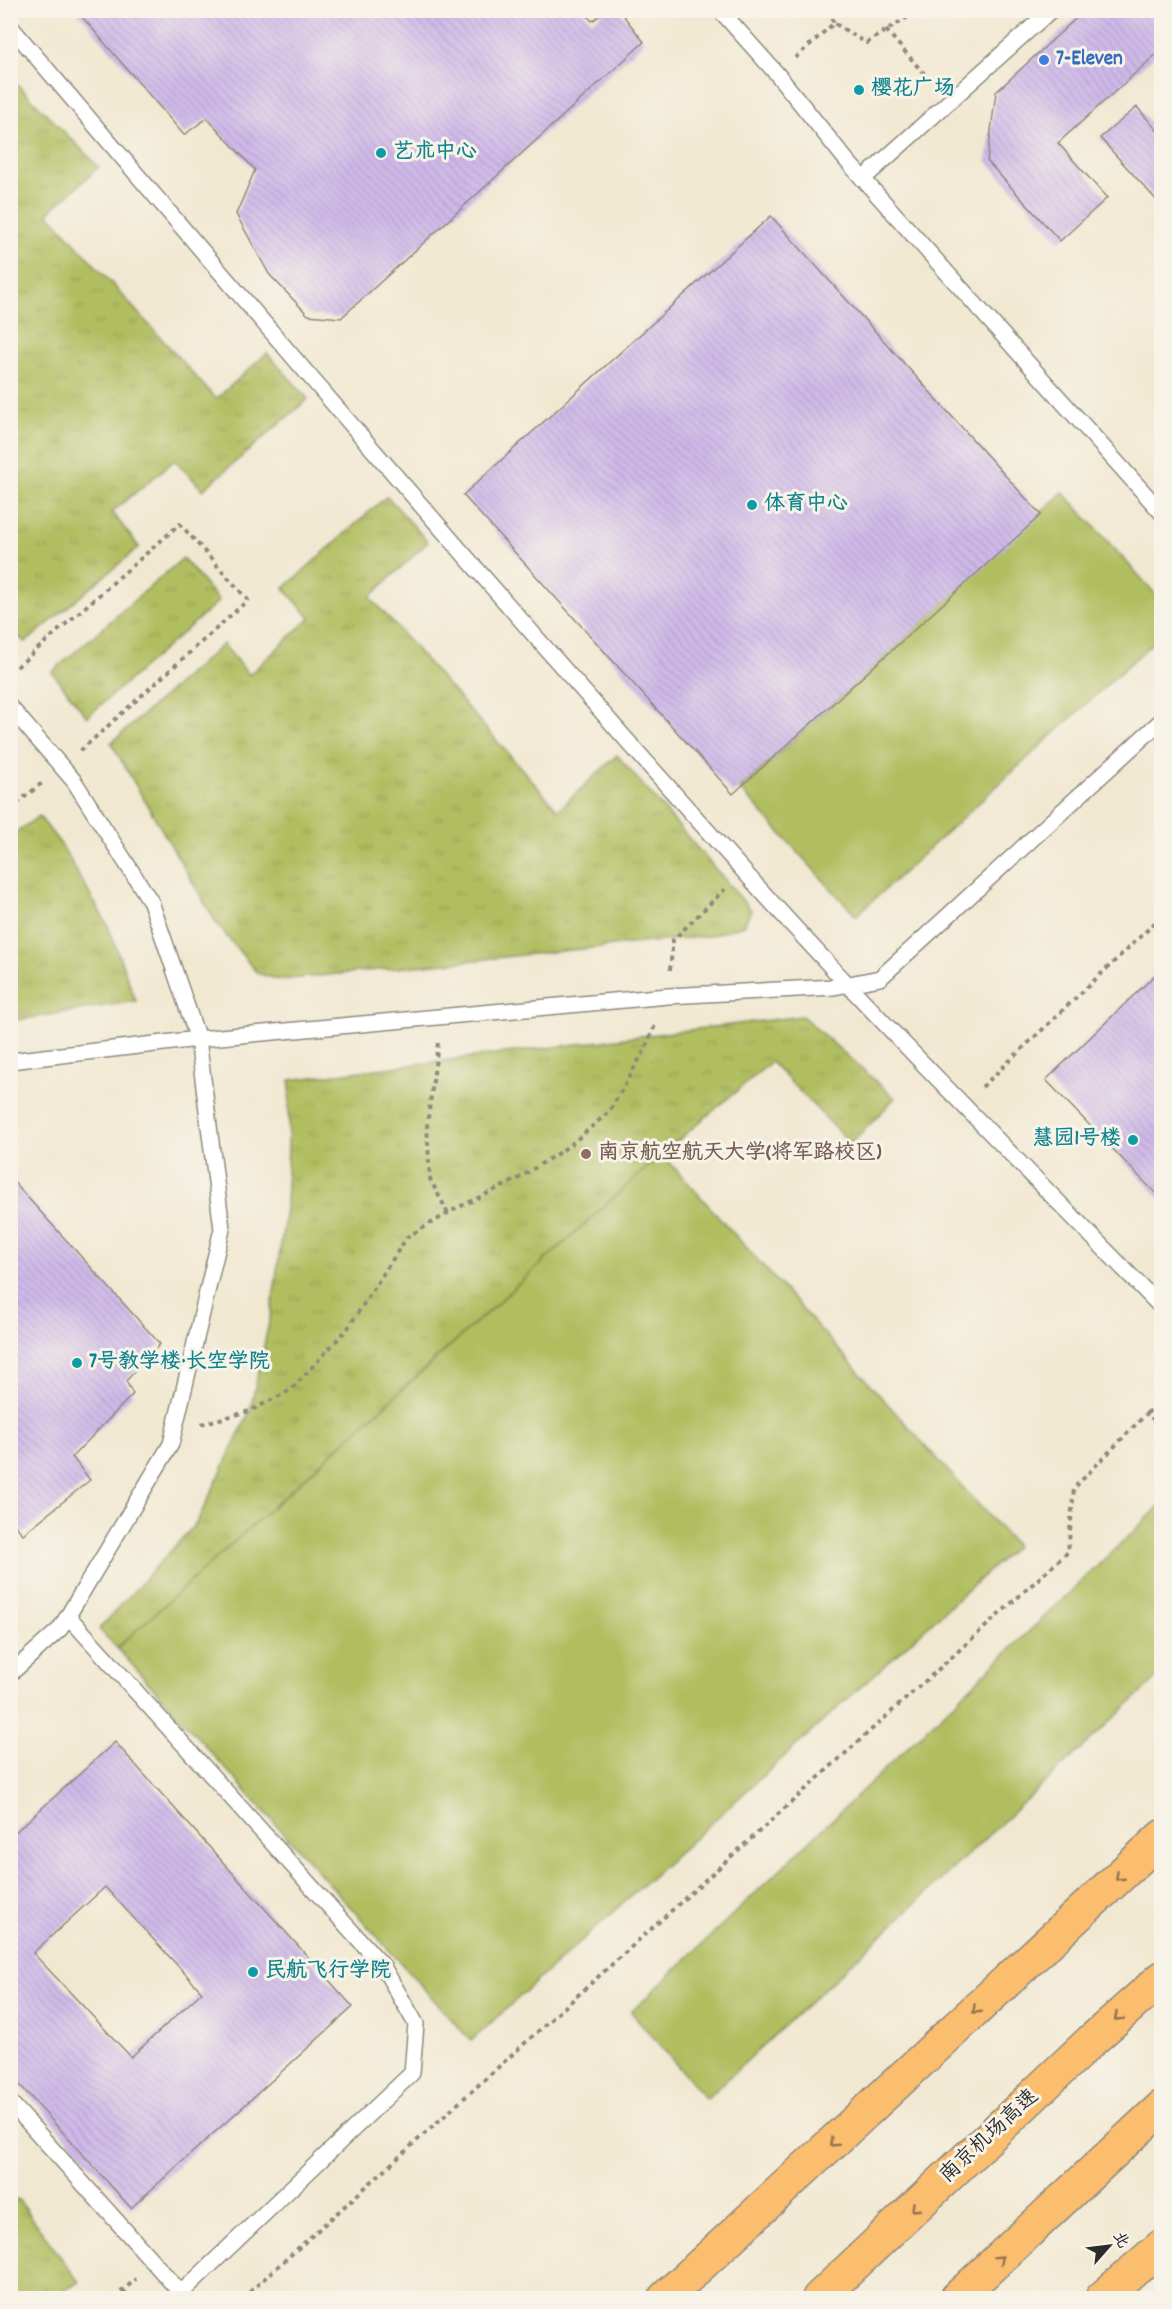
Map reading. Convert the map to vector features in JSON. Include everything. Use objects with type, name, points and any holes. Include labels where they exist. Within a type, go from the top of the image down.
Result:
[{"type":"highway","points":[[665,2298],[1161,1837]]},
{"type":"highway","name":"南京机场高速","points":[[819,2298],[1091,2041],[1161,1978]]},
{"type":"highway","points":[[957,2298],[1161,2107]]},
{"type":"highway","points":[[1102,2298],[1161,2246]]},
{"type":"lane","points":[[720,10],[777,74],[863,179],[1161,513]]},
{"type":"lane","points":[[863,179],[1051,10]]},
{"type":"lane","points":[[10,26],[357,433],[749,878],[848,985],[1161,1308]]},
{"type":"lane","points":[[10,707],[74,781],[151,902],[198,1039],[222,1229],[171,1444],[60,1629],[10,1674]]},
{"type":"lane","points":[[10,1061],[198,1039],[439,1016],[668,996],[848,985],[880,978],[1161,720]]},
{"type":"lane","points":[[10,2102],[181,2293],[412,2073],[416,2024],[382,1965],[68,1616]]},
{"type":"path","points":[[828,10],[834,23],[866,43],[919,10]]},
{"type":"path","points":[[777,74],[834,23]]},
{"type":"path","points":[[886,30],[948,102]]},
{"type":"path","points":[[10,673],[180,524],[248,600],[62,767],[10,810]]},
{"type":"path","points":[[177,1422],[196,1426],[250,1411],[291,1390],[348,1328],[407,1237],[516,1180],[568,1146],[609,1112],[644,1051],[668,996],[673,940],[729,885],[749,878]]},
{"type":"path","points":[[964,1105],[1161,916]]},
{"type":"path","points":[[439,1016],[438,1048],[427,1126],[430,1179],[448,1214]]},
{"type":"path","points":[[243,2298],[1068,1552],[1074,1488],[1161,1401]]},
{"type":"path","points":[[1147,1413],[1161,1428]]},
{"type":"path","points":[[123,2291],[130,2298]]},
{"type":"green space","points":[[10,77],[99,167],[48,213],[216,399],[267,353],[308,399],[203,490],[175,460],[112,512],[139,547],[26,642],[10,632]]},
{"type":"green space","points":[[1063,492],[1161,600],[1161,635],[856,916],[740,789]]},
{"type":"green space","points":[[387,496],[428,542],[370,597],[558,810],[617,755],[751,910],[744,925],[710,936],[279,980],[257,973],[217,924],[111,743],[223,644],[249,675],[310,618],[284,588]]},
{"type":"green space","points":[[183,558],[219,601],[87,717],[52,672]]},
{"type":"green space","points":[[39,816],[62,846],[108,926],[136,1001],[11,1021],[11,836]]},
{"type":"green space","points":[[802,1016],[895,1098],[851,1144],[771,1062],[662,1154],[117,1648],[99,1629],[197,1522],[250,1411],[271,1313],[286,1208],[290,1080]]},
{"type":"green space","points":[[662,1154],[1016,1546],[471,2041],[117,1648]]},
{"type":"green space","points":[[1161,1505],[1161,1674],[706,2099],[631,2012]]},
{"type":"green space","points":[[18,2199],[79,2282],[52,2298],[11,2298],[11,2202]]},
{"type":"building","name":"艺术中心","points":[[76,10],[582,10],[592,21],[608,10],[619,10],[644,42],[341,318],[308,315],[269,274],[236,214],[255,170],[207,118],[184,135]]},
{"type":"building","points":[[1085,10],[1162,10],[1162,49],[1058,143],[1107,198],[1060,241],[987,161],[996,92]]},
{"type":"building","points":[[1137,107],[1162,136],[1162,206],[1100,138]]},
{"type":"building","name":"体育中心","points":[[771,216],[1041,515],[733,794],[463,495]]},
{"type":"building","name":"慧园1号楼","points":[[1156,974],[1162,980],[1162,1200],[1046,1080]]},
{"type":"building","name":"7号教学楼·长空学院","points":[[10,1178],[160,1344],[126,1381],[133,1394],[72,1457],[90,1480],[23,1534],[10,1520]]},
{"type":"building","name":"民航飞行学院","points":[[115,1742],[353,2007],[131,2208],[10,2074],[10,1837]],"holes":[[[105,1887],[202,1992],[131,2057],[33,1953]]]},
{"type":"place","name":"7-Eleven","points":[[1044,60]]},
{"type":"place","name":"樱花广场","points":[[859,90]]},
{"type":"place","name":"艺术中心","points":[[381,153]]},
{"type":"place","name":"体育中心","points":[[752,505]]},
{"type":"place","name":"慧园1号楼","points":[[1133,1140]]},
{"type":"place","name":"南京航空航天大学(将军路校区)","points":[[586,1154]]},
{"type":"place","name":"7号教学楼·长空学院","points":[[77,1363]]},
{"type":"place","name":"民航飞行学院","points":[[253,1972]]}]
